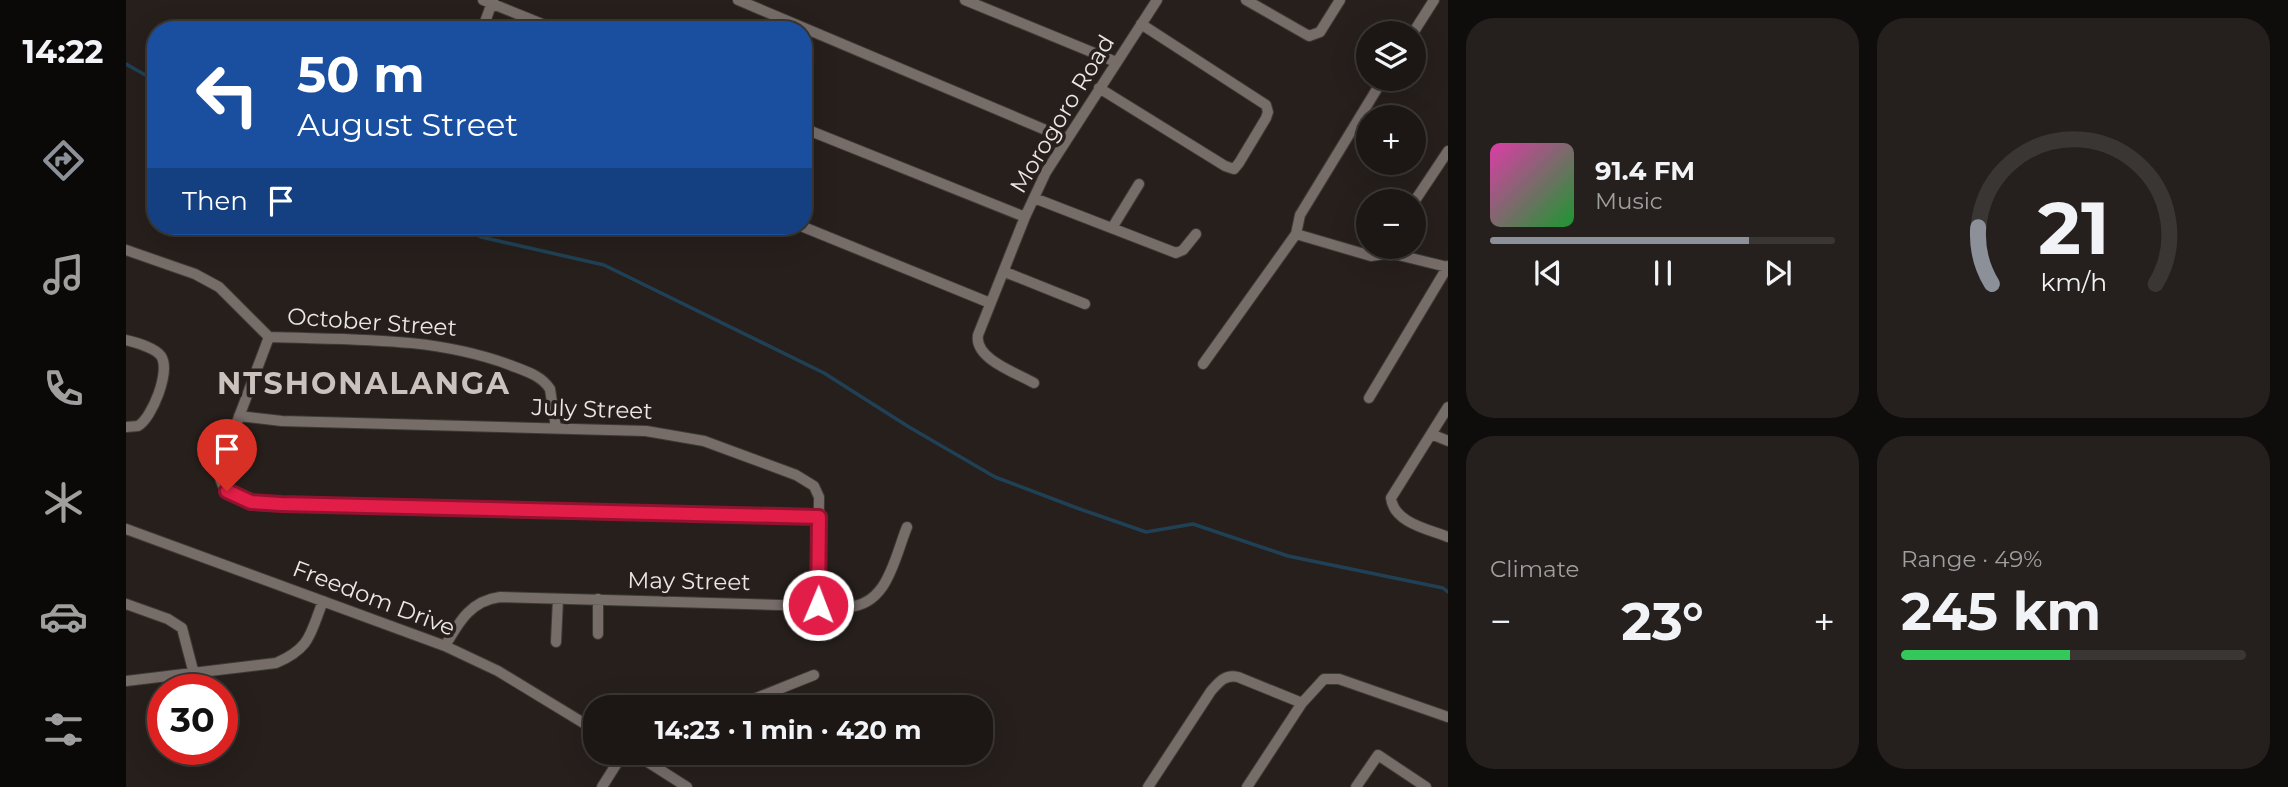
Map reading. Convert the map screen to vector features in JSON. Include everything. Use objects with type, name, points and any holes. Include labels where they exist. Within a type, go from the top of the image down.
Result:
[{"type":"street","points":[[738,0],[788,21]]},
{"type":"street","points":[[965,0],[1116,62]]},
{"type":"street","name":"Morogoro Road","points":[[1034,383],[987,356],[978,346],[978,335],[1034,198],[1067,139],[1157,0]]},
{"type":"street","points":[[1246,0],[1309,36],[1320,32],[1340,0]]},
{"type":"street","points":[[1421,21],[1434,0]]},
{"type":"street","points":[[484,21],[489,1],[536,21]]},
{"type":"street","points":[[1099,88],[1225,166],[1234,169],[1240,163],[1266,118],[1266,105],[1141,24]]},
{"type":"street","points":[[812,31],[1067,139]]},
{"type":"street","points":[[1203,364],[1296,234],[1300,215],[1376,91]]},
{"type":"street","points":[[812,132],[1025,217]]},
{"type":"street","points":[[1423,189],[1448,151]]},
{"type":"street","points":[[1112,228],[1139,184]]},
{"type":"street","points":[[1034,198],[1176,253],[1184,250],[1196,234]]},
{"type":"street","points":[[812,231],[990,303]]},
{"type":"street","points":[[1296,234],[1356,252]]},
{"type":"street","name":"October Street","points":[[126,250],[195,274],[219,286],[269,337],[415,343],[473,352],[533,374],[546,383],[553,397],[556,428]]},
{"type":"street","points":[[1369,398],[1447,266],[1423,259]]},
{"type":"street","points":[[1005,272],[1085,304]]},
{"type":"street","points":[[269,337],[220,464],[220,480],[233,496],[264,503],[819,517]]},
{"type":"street","points":[[126,340],[155,351],[162,358],[164,368],[150,415],[138,426],[126,427]]},
{"type":"street","points":[[1448,407],[1394,489],[1391,502],[1397,512],[1407,520],[1448,537]]},
{"type":"street","name":"July Street","points":[[239,416],[282,421],[655,432],[704,441],[811,483],[818,497],[818,605]]},
{"type":"street","points":[[1431,434],[1448,441]]},
{"type":"street","name":"May Street","points":[[445,646],[464,615],[485,600],[500,597],[857,606],[872,601],[881,589],[908,527]]},
{"type":"street","name":"Freedom Drive","points":[[126,529],[445,646],[505,675],[583,723]]},
{"type":"street","points":[[556,642],[558,599]]},
{"type":"street","points":[[598,600],[598,634]]},
{"type":"street","points":[[126,604],[168,619],[182,628],[194,674],[276,663],[296,654],[304,646],[323,601]]},
{"type":"street","points":[[764,695],[814,675]]},
{"type":"street","points":[[1148,787],[1211,691],[1223,678],[1238,677],[1302,703]]},
{"type":"street","points":[[1247,787],[1302,703],[1320,682],[1334,678],[1448,718]]},
{"type":"street","points":[[126,681],[147,679]]},
{"type":"street","points":[[1356,787],[1378,755],[1426,787]]},
{"type":"street","points":[[602,787],[616,765]]},
{"type":"street","points":[[652,765],[687,787]]},
{"type":"waterway","points":[[126,64],[147,76]]},
{"type":"waterway","points":[[476,235],[604,265],[824,373],[995,477],[1077,508],[1146,532],[1193,524],[1288,556],[1443,588],[1448,592]]},
{"type":"district","name":"NTSHONALANGA","points":[[364,384]]},
{"type":"route","points":[[227,491],[251,502],[281,504],[819,517],[818,605]]}]
